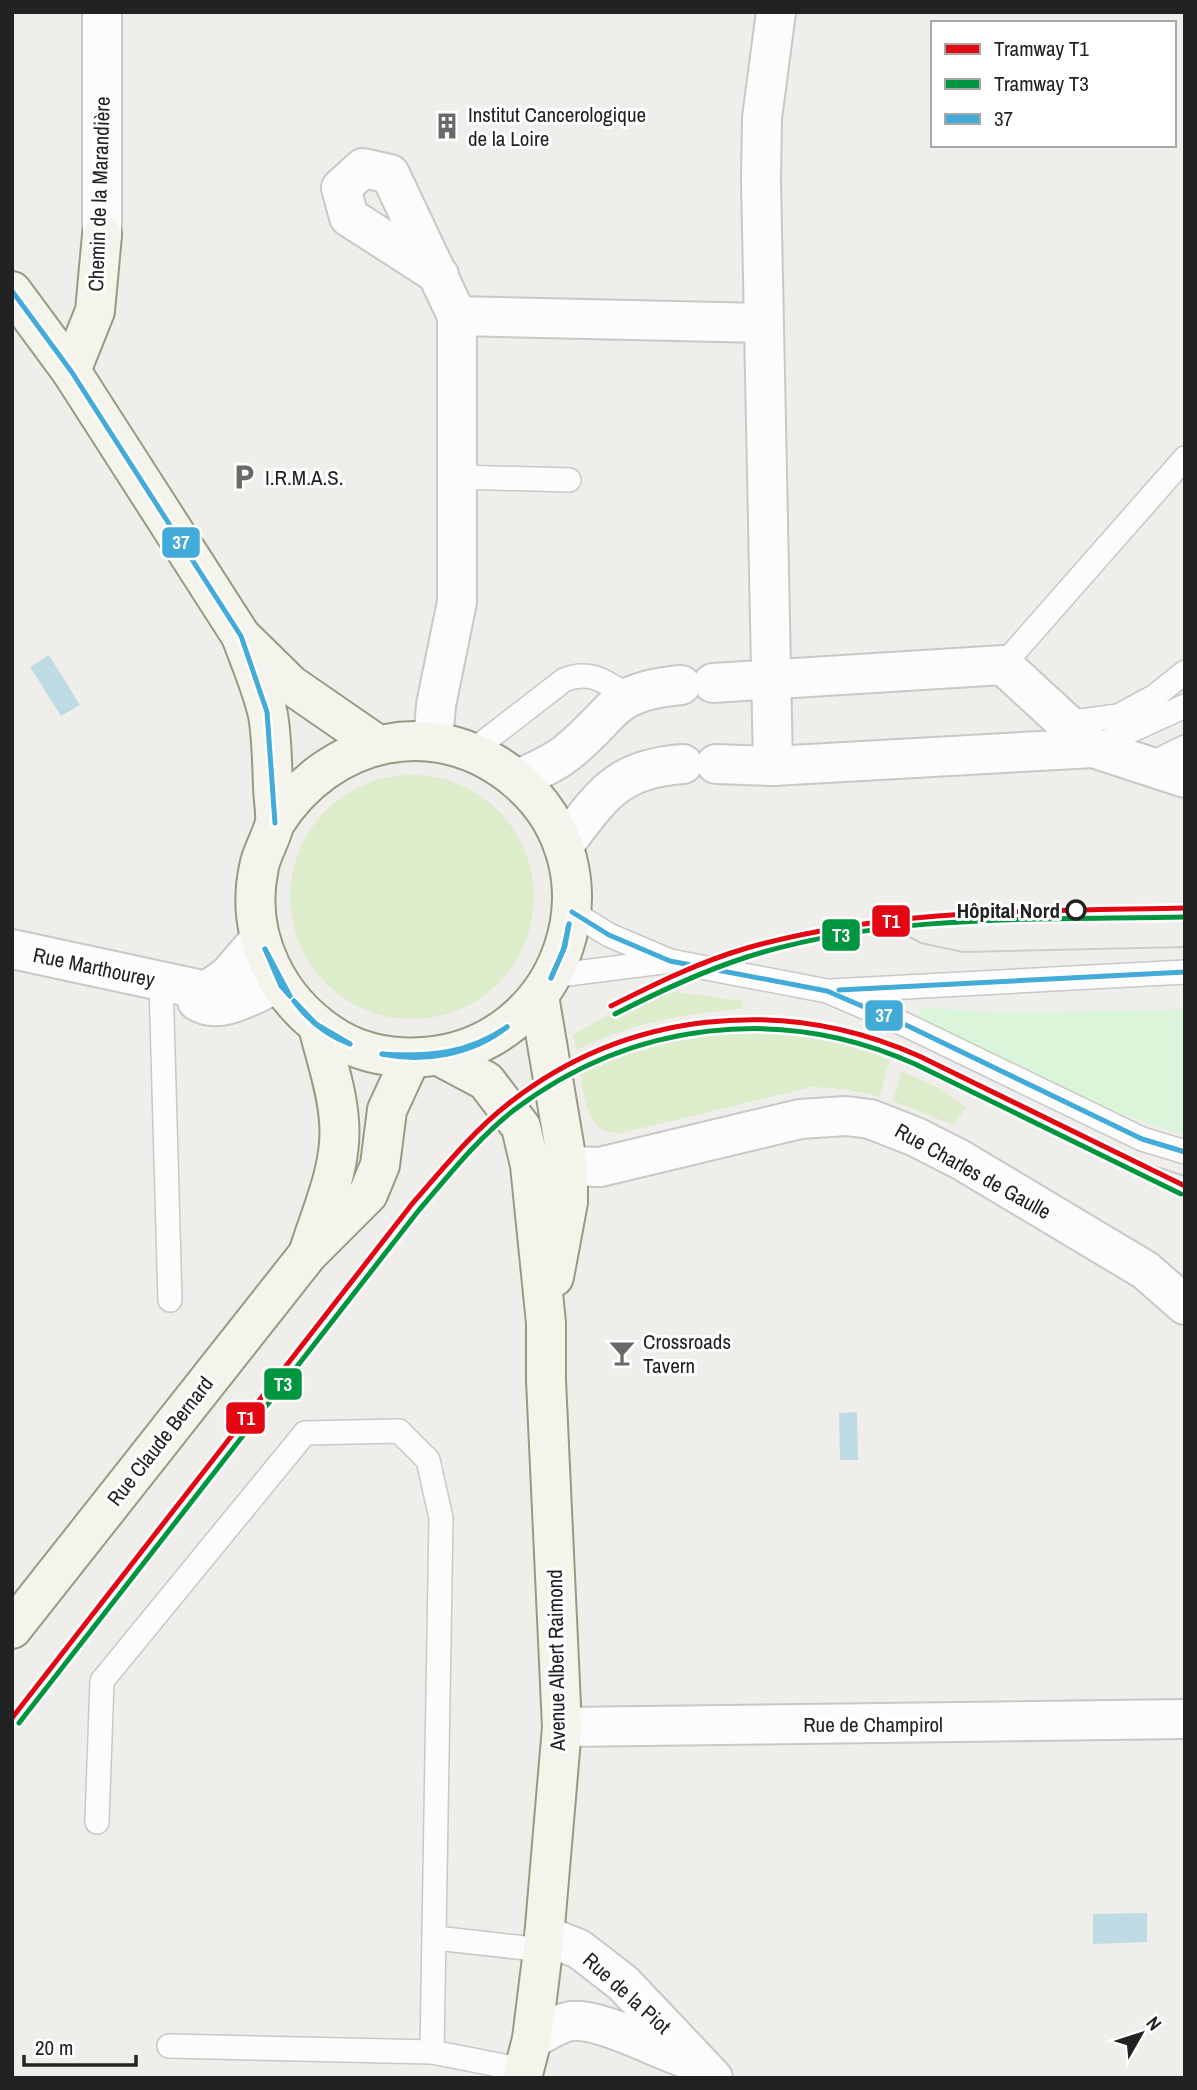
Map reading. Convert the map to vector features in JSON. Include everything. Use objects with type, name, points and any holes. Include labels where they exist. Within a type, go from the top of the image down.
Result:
[{"type":"street","name":"Chemin de la Marandière","points":[[71,371],[95,311],[102,235],[102,12]]},
{"type":"street","points":[[773,766],[762,118],[776,12]]},
{"type":"street","points":[[433,742],[436,705],[457,602],[457,316],[439,275]]},
{"type":"street","points":[[12,291],[71,371],[242,636],[291,685],[377,745]]},
{"type":"street","points":[[457,316],[764,323]]},
{"type":"street","points":[[242,636],[267,712],[275,823]]},
{"type":"street","points":[[517,780],[570,751],[606,713],[628,696],[650,688],[1003,665],[1080,735],[1144,766],[1185,778]]},
{"type":"street","points":[[563,846],[608,791],[632,774],[646,768],[699,764],[773,766],[1080,735]]},
{"type":"street","points":[[405,741],[433,742],[471,752],[498,766],[517,780],[544,810],[563,846],[571,879],[572,912],[566,945],[546,986],[495,1036],[459,1052],[425,1057],[393,1057],[358,1048],[318,1026],[300,1009],[279,983],[260,939],[256,891],[265,844],[275,823],[294,796],[318,773],[356,752],[377,745],[405,741]]},
{"type":"street","name":"Rue Marthourey","points":[[12,949],[200,990],[213,989],[260,939]]},
{"type":"street","name":"Rue Marthourey","points":[[169,982],[198,1003],[215,1008],[279,983]]},
{"type":"street","name":"Avenue Albert Raimond","points":[[546,986],[568,1168],[568,1202],[546,1324]]},
{"type":"street","name":"Rue Claude Bernard","points":[[308,1254],[334,1172],[340,1137],[339,1118],[318,1026]]},
{"type":"street","name":"Avenue Albert Raimond","points":[[425,1057],[486,1081],[521,1127],[530,1165],[546,1324],[546,1394],[562,1727],[544,1942],[526,2062]]},
{"type":"street","name":"Rue Claude Bernard","points":[[12,1629],[308,1254],[368,1194],[380,1165],[387,1111],[425,1057]]},
{"type":"street","name":"Rue Charles de Gaulle","points":[[530,1165],[600,1167],[800,1119],[846,1116],[870,1119],[916,1137],[961,1160],[1145,1270],[1185,1305]]},
{"type":"street","name":"Rue de Champirol","points":[[562,1727],[1185,1718]]},
{"type":"street","name":"Rue de la Piot","points":[[544,1942],[579,1949],[623,1983],[707,2070]]},
{"type":"street","name":"Rue de la Piot","points":[[526,2062],[572,2021],[621,2031],[707,2070]]},
{"type":"lane","points":[[1003,665],[1185,458]]},
{"type":"lane","points":[[457,477],[569,480]]},
{"type":"lane","points":[[1080,735],[1155,696],[1185,672]]},
{"type":"lane","points":[[471,752],[564,680],[579,674],[599,677],[628,696]]},
{"type":"lane","points":[[1080,735],[1185,706]]},
{"type":"lane","points":[[1144,766],[1185,747]]},
{"type":"lane","points":[[572,912],[609,935],[670,961],[827,991],[906,1025],[1142,1139],[1185,1152]]},
{"type":"lane","points":[[546,986],[670,961]]},
{"type":"lane","points":[[827,991],[1185,972]]},
{"type":"lane","points":[[169,982],[170,1300]]},
{"type":"lane","points":[[97,1822],[102,1681],[304,1433],[399,1431],[428,1460],[441,1518],[432,2052]]},
{"type":"lane","points":[[436,1938],[544,1942]]},
{"type":"lane","points":[[169,2046],[432,2052],[526,2062]]},
{"type":"green space","points":[[412,775],[459,785],[480,796],[498,811],[513,829],[524,850],[534,897],[524,944],[513,965],[498,983],[480,998],[459,1009],[412,1019],[365,1009],[344,998],[326,983],[311,965],[300,944],[290,897],[300,850],[311,829],[326,811],[344,796],[365,785]]},
{"type":"green space","points":[[655,989],[743,1001],[742,1009],[657,1021],[616,1033],[576,1050],[573,1035]]},
{"type":"green space","points":[[920,1007],[1008,1013],[1185,1009],[1185,1136],[1097,1105],[918,1018]]},
{"type":"green space","points":[[742,1023],[817,1028],[892,1050],[880,1097],[846,1089],[812,1087],[621,1133],[609,1132],[593,1119],[585,1099],[579,1065],[658,1036]]},
{"type":"green space","points":[[901,1071],[941,1089],[966,1108],[953,1125],[893,1101]]},
{"type":"water","points":[[49,655],[80,705],[61,716],[30,667]]},
{"type":"water","points":[[857,1412],[858,1460],[840,1460],[839,1413]]},
{"type":"water","points":[[1147,1913],[1147,1942],[1093,1944],[1093,1914]]},
{"type":"tram line","name":"T1","points":[[611,1006],[678,974],[747,948],[855,925],[1020,911],[1185,908]]},
{"type":"tram line","name":"T3","points":[[615,1014],[680,983],[747,957],[853,933],[908,926],[1020,919],[1185,917]]},
{"type":"tram line","points":[[856,923],[891,927],[921,943],[963,952],[1185,947]]},
{"type":"tram line","name":"T1","points":[[12,1718],[412,1204],[446,1165],[508,1104],[554,1073],[603,1049],[654,1032],[706,1022],[760,1020],[814,1025],[867,1037],[919,1056],[1185,1186]]},
{"type":"tram line","name":"T3","points":[[19,1723],[453,1170],[514,1110],[560,1080],[608,1057],[657,1041],[708,1031],[760,1029],[812,1033],[864,1045],[915,1064],[1181,1194]]},
{"type":"tram line","points":[[1129,1158],[1185,1176]]},
{"type":"transit line","name":"37","points":[[12,291],[71,371],[241,636],[267,712],[275,823]]},
{"type":"transit line","name":"37","points":[[572,912],[609,935],[670,961],[827,991],[906,1025],[1142,1139],[1185,1152]]},
{"type":"transit line","name":"37","points":[[551,978],[563,951],[569,924]]},
{"type":"transit line","name":"37","points":[[551,978],[565,946],[569,924]]},
{"type":"transit line","name":"37","points":[[265,949],[290,996]]},
{"type":"transit line","name":"37","points":[[265,949],[281,986],[290,996]]},
{"type":"transit line","name":"37","points":[[839,990],[1185,972]]},
{"type":"transit line","name":"37","points":[[294,1001],[316,1024],[350,1044]]},
{"type":"transit line","name":"37","points":[[294,1001],[319,1027],[350,1044]]},
{"type":"transit line","name":"37","points":[[382,1054],[447,1052],[477,1043],[507,1027]]},
{"type":"transit line","name":"37","points":[[382,1054],[398,1057],[448,1054],[479,1044],[507,1027]]},
{"type":"place","name":"Institut Cancerologique de la Loire","points":[[447,126]]},
{"type":"place","name":"I.R.M.A.S.","points":[[244,477]]},
{"type":"place","name":"Hôpital Nord","points":[[1076,910]]},
{"type":"place","name":"Crossroads Tavern","points":[[622,1353]]}]
